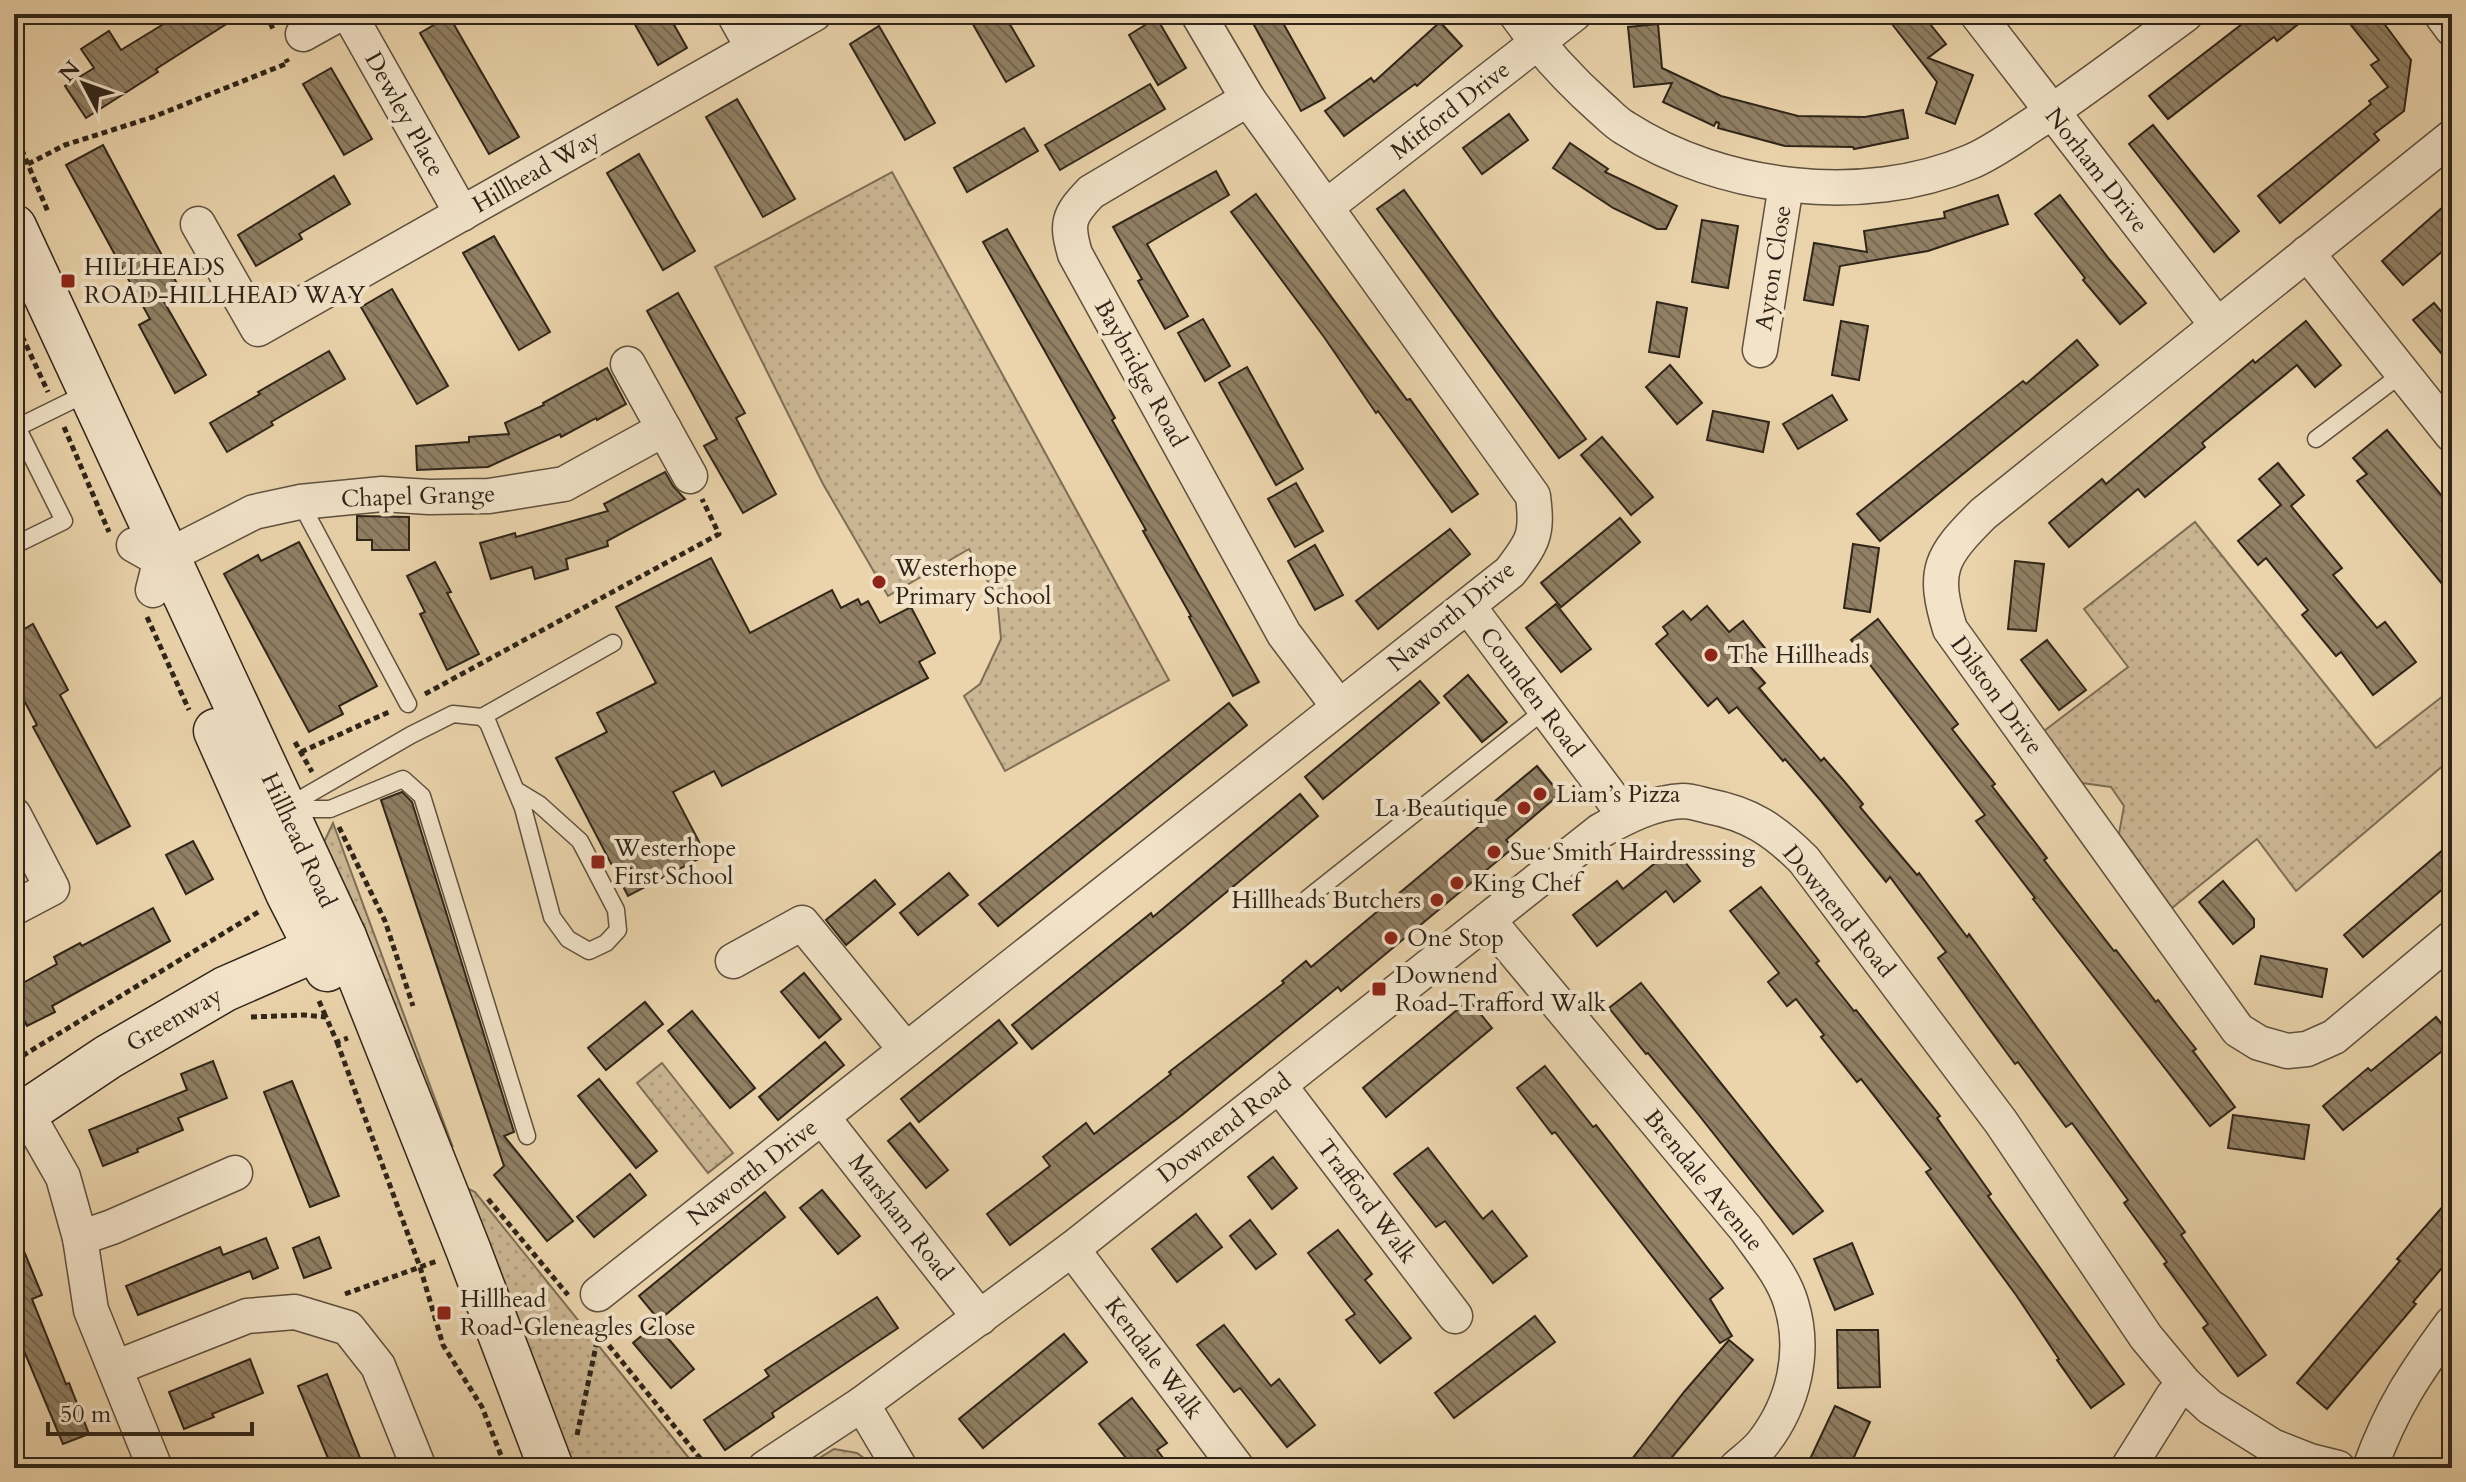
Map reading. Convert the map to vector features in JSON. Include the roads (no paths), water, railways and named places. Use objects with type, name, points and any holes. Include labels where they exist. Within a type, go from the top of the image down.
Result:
[{"type":"street","points":[[288,41],[339,14]]},
{"type":"street","name":"Dewley Place","points":[[349,14],[462,214]]},
{"type":"street","points":[[734,14],[753,48]]},
{"type":"street","name":"Hillhead Way","points":[[198,224],[258,329],[814,14]]},
{"type":"street","name":"Naworth Drive","points":[[598,1294],[1468,606],[1510,572],[1530,546],[1537,522],[1533,496],[1248,99],[1198,14]]},
{"type":"street","points":[[1516,14],[1536,43],[1580,90],[1623,127],[1679,157],[1741,177],[1786,185],[1884,184],[1924,177],[1971,162],[2052,112],[2186,14]]},
{"type":"street","name":"Mitford Drive","points":[[1326,207],[1574,14]]},
{"type":"street","name":"Norham Drive","points":[[1977,14],[2217,325]]},
{"type":"street","points":[[2441,14],[2452,29]]},
{"type":"street","name":"Baybridge Road","points":[[1248,99],[1091,192],[1074,209],[1068,230],[1075,254],[1284,634],[1339,707]]},
{"type":"street","name":"Dilston Drive","points":[[2452,137],[1983,514],[1954,543],[1941,572],[1941,599],[1950,629],[2238,1030],[2259,1043],[2287,1051],[2307,1049],[2334,1037],[2452,938]]},
{"type":"street","name":"Ayton Close","points":[[1760,350],[1786,185]]},
{"type":"street","name":"Hillhead Road","points":[[14,227],[152,564],[284,809],[331,943],[463,1235],[543,1464]]},
{"type":"street","points":[[2307,253],[2403,373],[2448,422]]},
{"type":"street","points":[[14,271],[152,564],[288,893],[331,943],[347,1039],[431,1263],[543,1464]]},
{"type":"street","points":[[628,364],[690,476]]},
{"type":"street","name":"Chapel Grange","points":[[152,564],[254,512],[300,502],[382,494],[489,496],[564,484],[664,429]]},
{"type":"street","name":"Counden Road","points":[[1468,606],[1626,817]]},
{"type":"street","name":"Downend Road","points":[[765,1468],[862,1404],[1072,1249],[1600,831],[1626,817],[1683,801],[1745,816],[1785,841],[1804,860],[2001,1122],[2146,1337],[2185,1384],[2210,1407],[2272,1446],[2338,1468]]},
{"type":"street","points":[[14,815],[52,888],[14,908]]},
{"type":"street","name":"Brendale Avenue","points":[[1488,920],[1746,1229],[1774,1268],[1791,1301],[1797,1333],[1797,1366],[1789,1399],[1763,1444],[1736,1468]]},
{"type":"street","points":[[733,961],[802,923],[906,1050]]},
{"type":"street","name":"Greenway","points":[[20,1116],[108,1057],[225,989],[331,943]]},
{"type":"street","name":"Trafford Walk","points":[[1279,1085],[1455,1316]]},
{"type":"street","points":[[20,1116],[63,1177],[80,1238],[91,1310],[155,1468]]},
{"type":"street","name":"Marsham Road","points":[[822,1117],[980,1318]]},
{"type":"street","points":[[80,1238],[235,1173]]},
{"type":"street","name":"Kendale Walk","points":[[1072,1249],[1237,1468]]},
{"type":"street","points":[[115,1368],[247,1316],[295,1312],[348,1328],[378,1366],[419,1468]]},
{"type":"street","points":[[2370,1468],[2384,1429],[2403,1393],[2452,1323]]},
{"type":"street","points":[[2128,1468],[2173,1396],[2185,1384]]},
{"type":"street","points":[[862,1404],[900,1468]]},
{"type":"lane","points":[[2316,439],[2403,373]]},
{"type":"lane","points":[[14,542],[15,545],[64,521],[16,428],[73,400]]},
{"type":"lane","points":[[300,502],[408,704]]},
{"type":"lane","points":[[284,809],[411,735],[453,714],[482,717],[613,643]]},
{"type":"lane","points":[[1308,898],[1546,709]]},
{"type":"lane","points":[[482,717],[488,723],[516,790],[552,917],[568,939],[589,951],[606,943],[618,930],[616,910],[580,841],[539,804],[516,790]]},
{"type":"lane","points":[[284,809],[330,809],[403,779],[422,796],[527,1136]]},
{"type":"place","name":"HILLHEADS ROAD-HILLHEAD WAY","points":[[68,281]]},
{"type":"place","name":"Westerhope Primary School","points":[[879,582]]},
{"type":"place","name":"The Hillheads","points":[[1711,655]]},
{"type":"place","name":"Liam’s Pizza","points":[[1540,794]]},
{"type":"place","name":"La Beautique","points":[[1524,808]]},
{"type":"place","name":"Sue Smith Hairdresssing","points":[[1494,852]]},
{"type":"place","name":"Westerhope First School","points":[[598,862]]},
{"type":"place","name":"King Chef","points":[[1457,883]]},
{"type":"place","name":"Hillheads Butchers","points":[[1437,900]]},
{"type":"place","name":"One Stop","points":[[1391,938]]},
{"type":"place","name":"Downend Road-Trafford Walk","points":[[1379,989]]},
{"type":"place","name":"Hillhead Road-Gleneagles Close","points":[[444,1313]]}]
